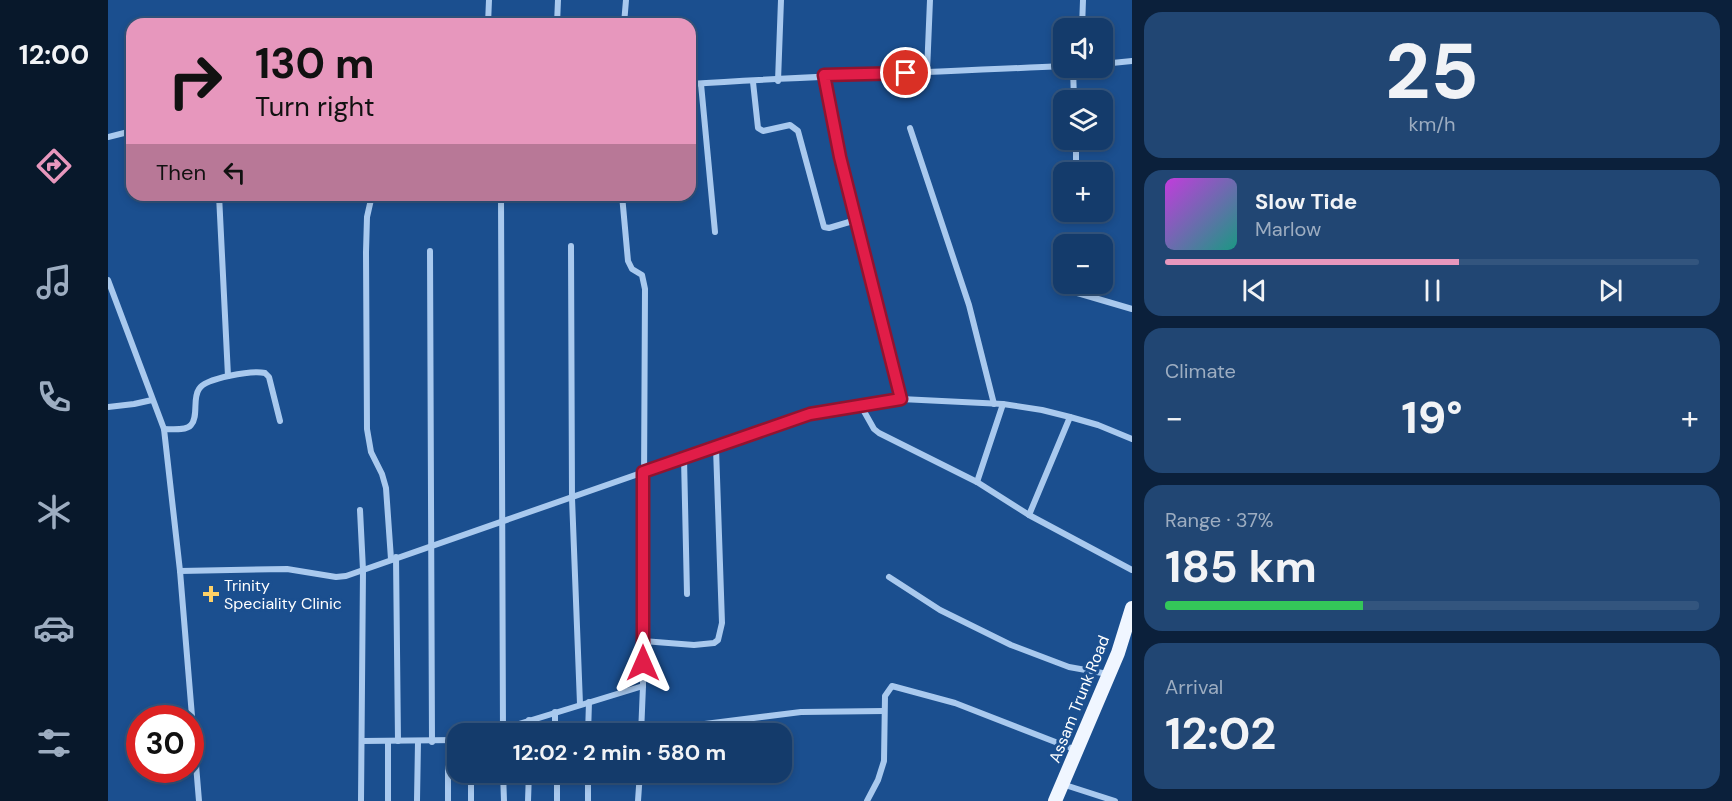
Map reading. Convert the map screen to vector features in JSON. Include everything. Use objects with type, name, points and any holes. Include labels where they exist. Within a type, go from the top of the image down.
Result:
[{"type":"main road","name":"Assam Trunk Road","points":[[1055,801],[1109,674],[1132,608]]},
{"type":"street","points":[[488,18],[489,0]]},
{"type":"street","points":[[558,0],[558,18]]},
{"type":"street","points":[[624,18],[626,0]]},
{"type":"street","points":[[778,81],[781,0]]},
{"type":"street","points":[[927,72],[930,0]]},
{"type":"street","points":[[1082,18],[1083,0]]},
{"type":"street","points":[[1113,63],[1132,61]]},
{"type":"street","points":[[696,84],[778,81],[824,75],[1053,66]]},
{"type":"street","points":[[824,75],[840,157],[901,399]]},
{"type":"street","points":[[753,82],[758,128],[763,131],[790,125],[798,131],[824,227],[829,228],[856,220]]},
{"type":"street","points":[[701,84],[715,232]]},
{"type":"street","points":[[910,128],[969,305],[994,404]]},
{"type":"street","points":[[108,137],[126,132]]},
{"type":"street","points":[[219,201],[228,376]]},
{"type":"street","points":[[371,201],[367,218],[366,252],[367,429],[371,452],[386,488],[394,558],[398,741]]},
{"type":"street","points":[[501,201],[503,723]]},
{"type":"street","points":[[623,201],[628,261],[632,269],[642,275],[645,289],[641,723]]},
{"type":"street","points":[[571,246],[572,498],[580,705]]},
{"type":"street","points":[[430,251],[432,741]]},
{"type":"street","points":[[108,280],[164,429],[180,571],[199,801]]},
{"type":"street","points":[[1083,294],[1132,309]]},
{"type":"street","points":[[164,429],[185,429],[190,426],[194,418],[197,393],[200,387],[228,376],[261,372],[265,373],[272,383],[280,421]]},
{"type":"street","points":[[180,571],[286,569],[336,577],[502,523],[810,414],[901,399],[1002,404],[1042,410],[1098,425],[1132,439]]},
{"type":"street","points":[[108,406],[152,400]]},
{"type":"street","points":[[977,482],[1002,404]]},
{"type":"street","points":[[861,406],[870,424],[879,433],[977,482],[1029,515],[1132,570]]},
{"type":"street","points":[[1029,515],[1070,417]]},
{"type":"street","points":[[643,641],[702,645],[714,643],[721,632],[716,448]]},
{"type":"street","points":[[684,458],[687,594]]},
{"type":"street","points":[[360,510],[363,570],[361,801]]},
{"type":"street","points":[[889,577],[940,610],[1011,645],[1069,668],[1109,674]]},
{"type":"street","points":[[522,723],[643,686]]},
{"type":"street","points":[[867,801],[879,780],[884,760],[885,696],[892,686],[955,703],[1077,750]]},
{"type":"street","points":[[588,702],[588,723]]},
{"type":"street","points":[[721,723],[809,712],[884,711]]},
{"type":"street","points":[[555,712],[555,723]]},
{"type":"street","points":[[362,741],[447,741]]},
{"type":"street","points":[[388,741],[388,801]]},
{"type":"street","points":[[417,801],[418,742]]},
{"type":"street","points":[[448,783],[448,801]]},
{"type":"street","points":[[471,783],[471,801]]},
{"type":"street","points":[[503,783],[504,801]]},
{"type":"street","points":[[528,801],[529,783]]},
{"type":"street","points":[[556,783],[557,801]]},
{"type":"street","points":[[588,783],[588,801]]},
{"type":"street","points":[[638,801],[639,783]]},
{"type":"street","points":[[1062,784],[1114,801]]},
{"type":"place","name":"Trinity Speciality Clinic","points":[[211,594]]},
{"type":"route","points":[[643,663],[643,472],[810,414],[901,399],[840,157],[824,75],[906,73]]}]
